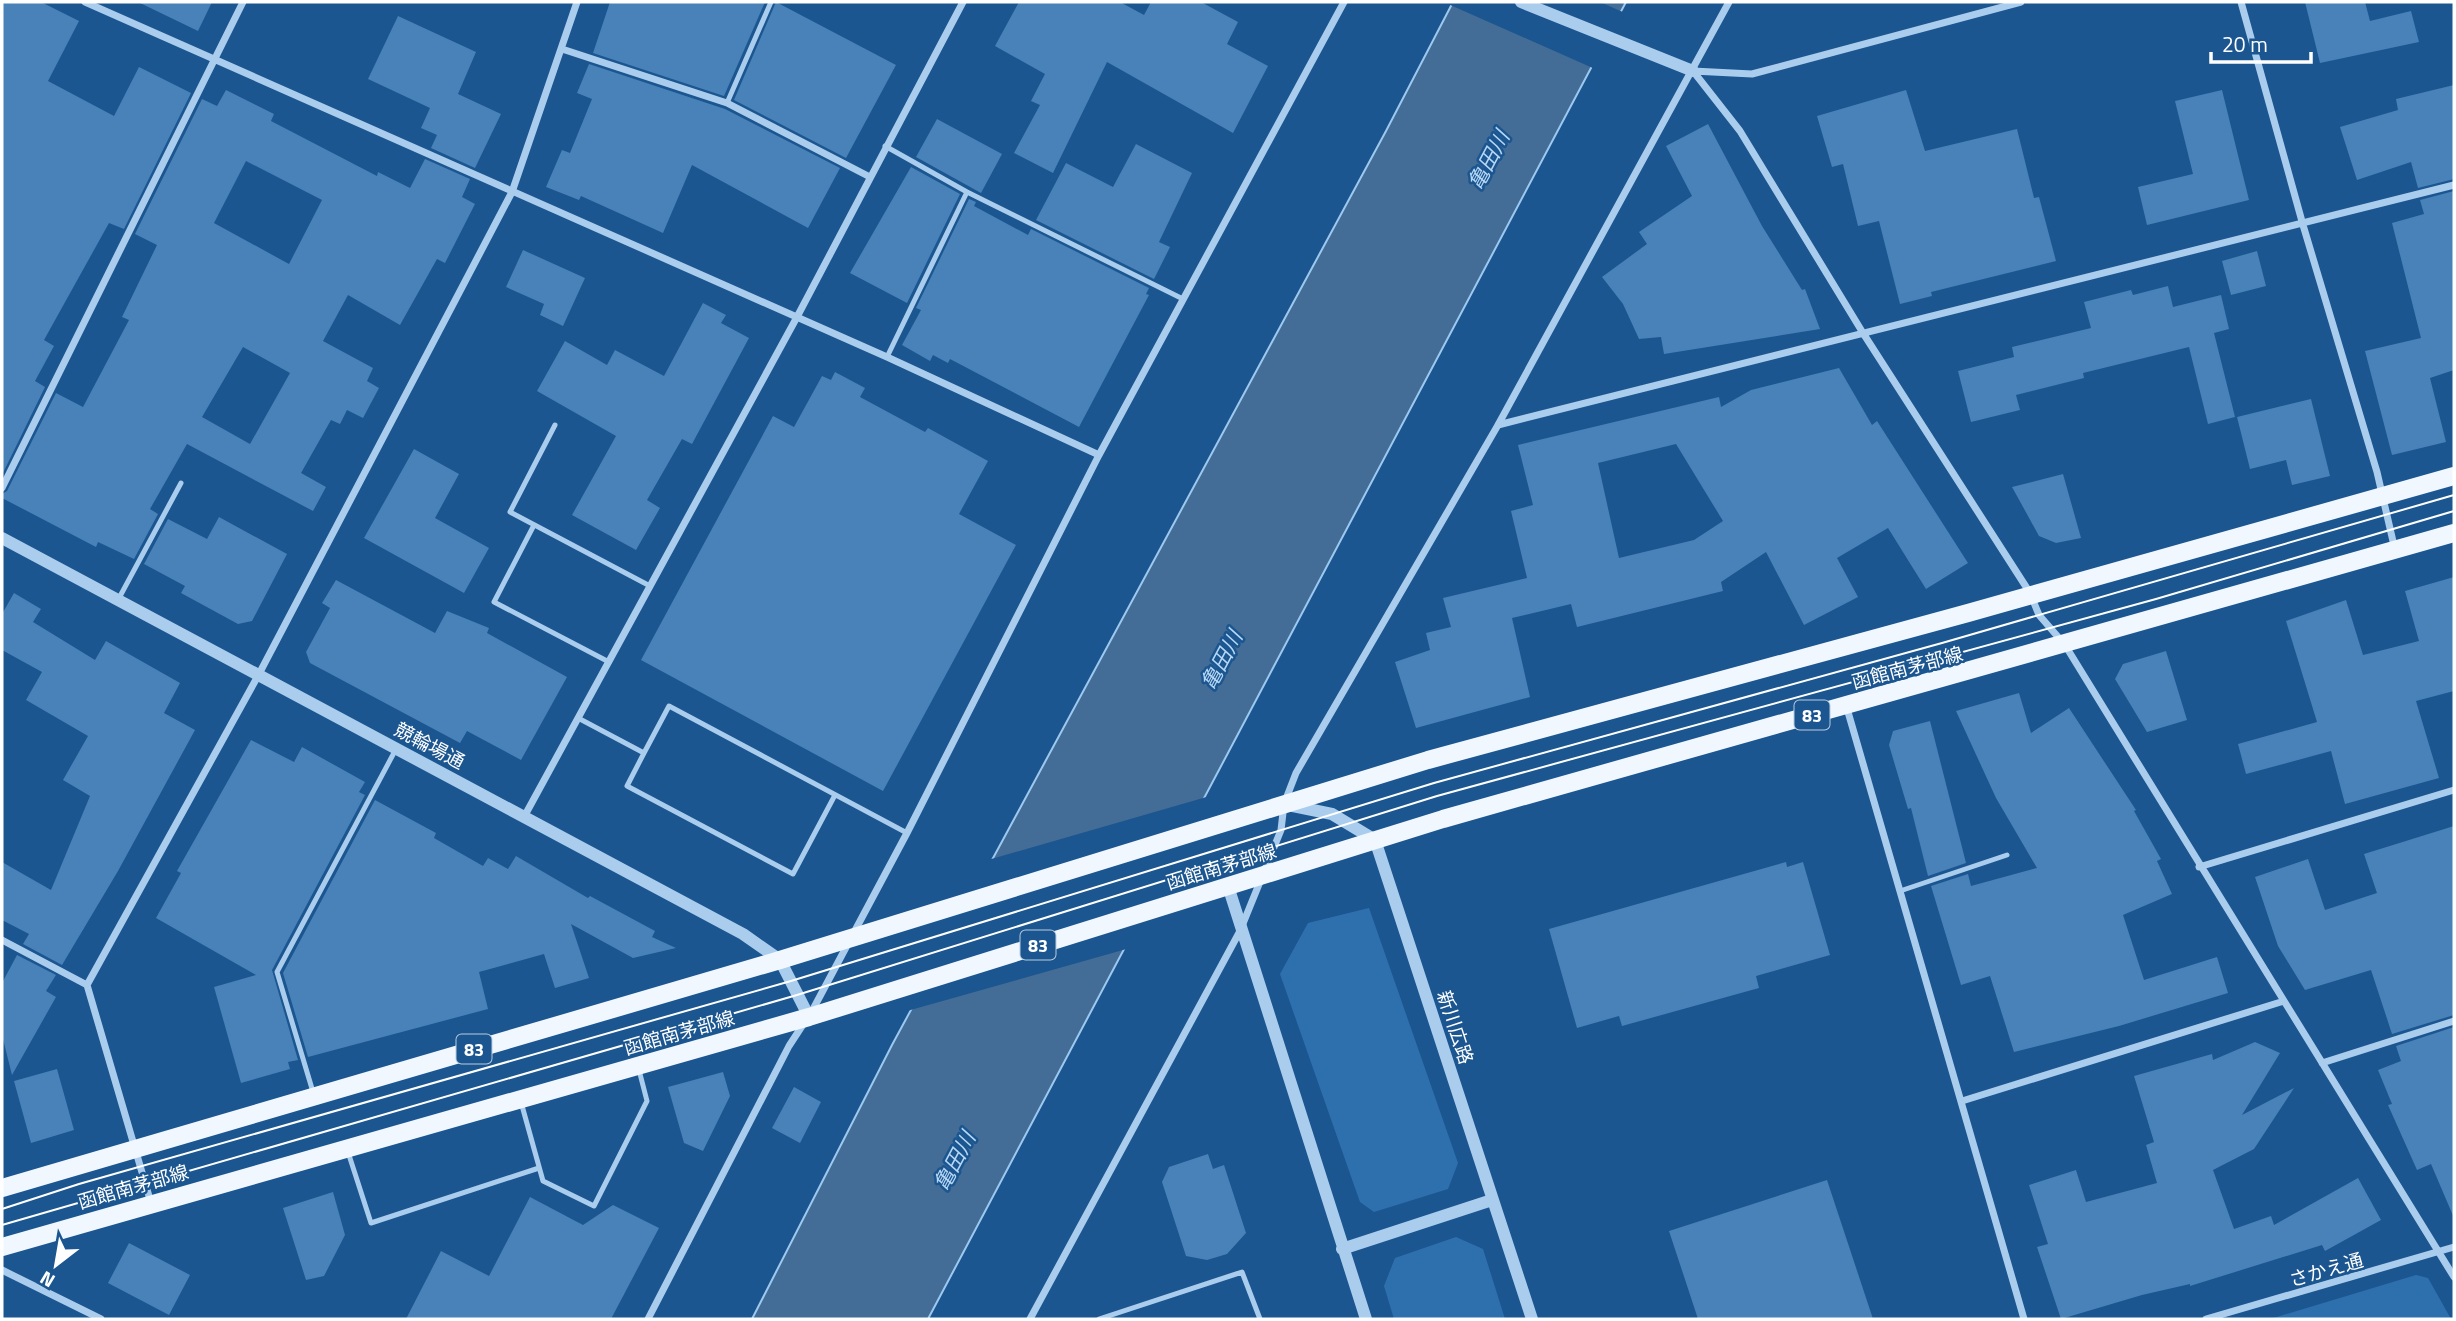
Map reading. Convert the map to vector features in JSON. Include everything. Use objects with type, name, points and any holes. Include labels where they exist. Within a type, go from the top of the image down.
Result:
[{"type":"main road","name":"函館南茅部線","points":[[854,937],[1428,760],[1968,613],[2030,593],[2454,476]]},
{"type":"main road","name":"函館南茅部線","points":[[2,1247],[809,1017],[1375,840],[2454,533]]},
{"type":"main road","name":"83","points":[[2,1188],[854,937]]},
{"type":"street","points":[[85,2],[887,357],[1098,455]]},
{"type":"street","points":[[2,488],[243,2]]},
{"type":"street","points":[[151,1203],[87,985],[259,674],[512,192],[577,2]]},
{"type":"street","points":[[524,817],[797,317],[962,4],[950,2]]},
{"type":"street","points":[[648,1319],[789,1046],[809,1017],[854,937],[1098,455],[1344,2]]},
{"type":"street","points":[[1521,2],[1610,40],[1693,71],[1752,74],[2021,2]]},
{"type":"street","points":[[1031,1319],[1241,931],[1282,830],[1284,804],[1296,773],[1497,425],[1729,2]]},
{"type":"street","points":[[2241,2],[2395,550]]},
{"type":"street","points":[[562,49],[727,103],[870,177]]},
{"type":"street","points":[[1693,71],[1740,131],[1863,333],[2030,593],[2039,615],[2064,645],[2454,1277]]},
{"type":"street","points":[[1497,425],[2454,185]]},
{"type":"street","name":"競輪場通","points":[[2,538],[743,934],[780,960],[809,1017]]},
{"type":"street","points":[[1846,705],[2024,1319]]},
{"type":"street","points":[[2199,867],[2454,790]]},
{"type":"street","points":[[1284,804],[1332,814],[1375,840]]},
{"type":"street","name":"新川広路","points":[[1375,840],[1532,1319]]},
{"type":"street","points":[[1228,886],[1366,1319]]},
{"type":"street","points":[[2,940],[87,985]]},
{"type":"street","points":[[1962,1101],[2284,1002]]},
{"type":"street","points":[[2322,1063],[2454,1021]]},
{"type":"street","points":[[1342,1249],[1492,1200]]},
{"type":"street","name":"さかえ通","points":[[2206,1319],[2454,1247]]},
{"type":"street","points":[[2,1270],[101,1319]]},
{"type":"lane","points":[[727,103],[771,2]]},
{"type":"lane","points":[[886,146],[967,192],[1183,299]]},
{"type":"lane","points":[[887,357],[967,192]]},
{"type":"lane","points":[[555,425],[510,512],[650,586]]},
{"type":"lane","points":[[118,600],[181,483]]},
{"type":"lane","points":[[534,525],[494,602],[609,662]]},
{"type":"lane","points":[[835,795],[793,874],[627,786],[669,706],[908,833]]},
{"type":"lane","points":[[578,718],[644,753]]},
{"type":"lane","points":[[314,1096],[277,972],[396,749]]},
{"type":"lane","points":[[1900,891],[2007,855]]},
{"type":"lane","points":[[520,1099],[543,1181],[594,1206],[647,1101],[638,1066]]},
{"type":"lane","points":[[347,1148],[371,1223],[539,1168]]},
{"type":"lane","points":[[1099,1319],[1242,1272],[1260,1319]]},
{"type":"shaded area","points":[[1369,908],[1458,1163],[1448,1189],[1374,1212],[1360,1202],[1280,974],[1308,923]]},
{"type":"shaded area","points":[[1456,1237],[1483,1249],[1505,1319],[1394,1319],[1384,1286],[1395,1258]]},
{"type":"shaded area","points":[[2416,1275],[2428,1278],[2451,1319],[2270,1319]]},
{"type":"water","name":"亀田川","points":[[1453,2],[1626,2],[928,1319],[752,1319],[892,1045],[1386,131]]},
{"type":"pier","points":[[1600,2],[1625,13],[1595,69],[1448,4]]},
{"type":"pier","points":[[1210,796],[1130,948],[907,1011],[988,860]]},
{"type":"building","points":[[2,2],[41,2],[79,21],[48,81],[114,116],[139,67],[191,93],[124,229],[109,223],[44,340],[54,346],[35,381],[45,387],[2,475]]},
{"type":"building","points":[[138,2],[212,2],[198,31]]},
{"type":"building","points":[[610,2],[765,2],[724,96],[593,53]]},
{"type":"building","points":[[776,2],[896,65],[846,158],[734,100]]},
{"type":"building","points":[[1019,2],[1120,2],[1144,15],[1151,2],[1201,2],[1238,22],[1227,44],[1268,66],[1233,133],[1107,62],[1053,173],[1014,153],[1040,105],[1031,101],[1045,74],[995,46]]},
{"type":"building","points":[[2305,2],[2365,2],[2370,21],[2411,11],[2419,42],[2320,63]]},
{"type":"building","points":[[398,16],[476,52],[458,94],[501,114],[475,168],[431,148],[437,135],[421,128],[430,108],[368,79]]},
{"type":"building","points":[[589,64],[725,109],[840,168],[808,228],[692,165],[663,233],[581,196],[579,200],[546,187],[562,150],[570,153],[592,99],[577,93]]},
{"type":"building","points":[[2454,85],[2454,179],[2418,188],[2411,162],[2357,180],[2340,127],[2398,110],[2396,99]]},
{"type":"building","points":[[226,90],[274,114],[271,121],[377,176],[378,172],[410,188],[425,159],[470,179],[462,197],[475,204],[445,263],[437,259],[400,325],[348,295],[323,341],[373,368],[367,381],[379,388],[363,418],[347,410],[340,424],[331,420],[301,473],[326,487],[313,511],[187,444],[150,509],[158,514],[134,559],[98,542],[96,547],[2,498],[2,494],[7,491],[56,393],[83,407],[129,320],[122,317],[157,245],[135,234],[202,99],[217,106]],"holes":[[[246,161],[322,200],[289,264],[214,223]],[[243,347],[290,373],[250,444],[202,417]]]},
{"type":"building","points":[[1906,90],[1925,151],[2017,129],[2034,198],[2039,197],[2056,261],[1931,292],[1932,296],[1900,304],[1879,221],[1858,226],[1843,164],[1832,167],[1817,116]]},
{"type":"building","points":[[2222,90],[2249,200],[2147,225],[2138,187],[2193,174],[2175,101]]},
{"type":"building","points":[[937,119],[1002,154],[981,193],[916,157]]},
{"type":"building","points":[[1708,124],[1762,226],[1802,290],[1805,289],[1820,329],[1664,354],[1661,337],[1639,339],[1623,304],[1602,277],[1647,244],[1639,232],[1692,196],[1666,146]]},
{"type":"building","points":[[1136,144],[1192,173],[1159,242],[1170,247],[1154,279],[1036,220],[1066,163],[1113,187]]},
{"type":"building","points":[[911,167],[960,194],[907,303],[850,273]]},
{"type":"building","points":[[2454,191],[2454,370],[2430,378],[2446,442],[2392,455],[2365,351],[2421,338],[2392,223],[2424,214],[2420,200]]},
{"type":"building","points":[[969,199],[976,202],[974,206],[1028,235],[1031,229],[1149,288],[1146,294],[1149,295],[1079,427],[950,359],[948,363],[933,355],[930,361],[902,345],[921,310],[916,308]]},
{"type":"building","points":[[523,250],[585,278],[563,326],[540,315],[544,304],[506,287]]},
{"type":"building","points":[[2257,251],[2266,286],[2231,295],[2222,261]]},
{"type":"building","points":[[2168,286],[2173,307],[2221,295],[2229,329],[2214,333],[2235,417],[2208,424],[2189,347],[2083,373],[2084,378],[2016,395],[2020,410],[1971,422],[1958,371],[2014,357],[2012,347],[2091,328],[2084,302],[2131,290],[2133,295]]},
{"type":"building","points":[[703,303],[726,315],[721,323],[749,338],[692,444],[682,439],[647,500],[660,508],[636,550],[572,515],[616,436],[537,391],[565,341],[607,365],[615,350],[664,376]]},
{"type":"building","points":[[1839,368],[1872,425],[1877,421],[1968,563],[1926,589],[1888,528],[1837,558],[1858,597],[1804,625],[1766,552],[1721,582],[1723,591],[1577,627],[1571,604],[1512,618],[1530,697],[1416,728],[1395,662],[1430,650],[1426,633],[1451,627],[1443,598],[1527,578],[1511,511],[1533,505],[1518,445],[1719,397],[1721,407],[1751,390]],"holes":[[[1676,444],[1723,521],[1694,540],[1619,558],[1598,463]]]},
{"type":"building","points":[[835,372],[865,388],[860,397],[925,432],[928,428],[988,461],[959,514],[1016,545],[883,791],[641,660],[773,416],[794,427],[822,376],[831,380]]},
{"type":"building","points":[[2311,399],[2330,476],[2292,485],[2286,460],[2250,469],[2237,417]]},
{"type":"building","points":[[414,449],[459,474],[435,518],[489,548],[464,593],[364,538]]},
{"type":"building","points":[[2063,474],[2081,538],[2056,543],[2039,536],[2012,487]]},
{"type":"building","points":[[219,517],[287,554],[252,621],[238,624],[181,593],[185,586],[144,564],[168,519],[207,539]]},
{"type":"building","points":[[2454,577],[2454,691],[2416,701],[2439,778],[2345,804],[2331,751],[2246,774],[2238,744],[2317,722],[2286,621],[2346,600],[2363,655],[2419,641],[2405,591]]},
{"type":"building","points":[[336,580],[435,633],[447,611],[489,628],[487,633],[567,677],[521,760],[467,731],[460,743],[310,663],[306,652],[330,608],[322,603]]},
{"type":"building","points":[[14,593],[41,609],[33,622],[95,660],[106,641],[180,683],[164,713],[195,730],[118,871],[62,965],[23,944],[29,934],[2,920],[2,862],[51,890],[90,796],[63,780],[88,736],[26,700],[42,672],[2,650],[2,614]]},
{"type":"building","points":[[2166,651],[2187,720],[2147,732],[2115,679],[2123,664]]},
{"type":"building","points":[[2019,693],[2031,733],[2069,708],[2136,810],[2134,811],[2161,859],[2157,861],[2172,894],[2123,915],[2144,980],[2217,957],[2228,993],[2119,1026],[2014,1052],[1990,976],[1961,985],[1931,886],[1968,874],[1971,886],[2037,868],[1996,798],[1956,711]]},
{"type":"building","points":[[1930,721],[1966,863],[1928,876],[1911,808],[1908,809],[1889,745],[1893,731]]},
{"type":"building","points":[[251,740],[294,762],[302,747],[365,782],[359,792],[365,795],[272,970],[298,1060],[288,1062],[290,1069],[241,1083],[214,987],[256,975],[156,918],[181,873],[177,871]]},
{"type":"building","points":[[375,800],[436,833],[434,838],[483,866],[488,858],[508,869],[516,856],[588,898],[590,896],[655,931],[652,937],[676,948],[633,958],[571,924],[589,978],[555,988],[544,954],[479,972],[488,1009],[308,1057],[283,973]]},
{"type":"building","points":[[2454,826],[2454,1015],[2392,1034],[2371,970],[2305,990],[2278,946],[2255,877],[2308,859],[2325,910],[2377,893],[2364,854]]},
{"type":"building","points":[[1786,862],[1787,867],[1803,862],[1830,955],[1756,976],[1759,988],[1622,1026],[1619,1016],[1577,1028],[1549,929]]},
{"type":"building","points":[[17,955],[56,975],[46,991],[56,997],[12,1075],[2,1035],[2,983]]},
{"type":"building","points":[[2454,1027],[2454,1218],[2431,1164],[2417,1170],[2388,1105],[2392,1104],[2378,1070],[2401,1061],[2396,1046]]},
{"type":"building","points":[[2255,1042],[2280,1053],[2242,1115],[2294,1088],[2254,1149],[2213,1170],[2234,1229],[2271,1216],[2274,1225],[2358,1178],[2381,1220],[2325,1251],[2322,1245],[2190,1286],[2142,1295],[2061,1319],[2037,1247],[2048,1244],[2029,1185],[2076,1170],[2086,1202],[2157,1183],[2146,1145],[2154,1142],[2134,1076],[2212,1054],[2213,1060]]},
{"type":"building","points":[[57,1069],[74,1130],[31,1143],[14,1081]]},
{"type":"building","points":[[723,1072],[730,1096],[703,1151],[684,1143],[668,1087]]},
{"type":"building","points":[[794,1087],[821,1102],[800,1143],[772,1128]]},
{"type":"building","points":[[1208,1154],[1213,1169],[1224,1165],[1246,1233],[1227,1254],[1207,1260],[1186,1256],[1162,1182],[1169,1167]]},
{"type":"building","points":[[1827,1180],[1873,1319],[1698,1319],[1669,1231]]},
{"type":"building","points":[[333,1192],[345,1235],[324,1276],[306,1280],[283,1208]]},
{"type":"building","points":[[530,1197],[583,1225],[613,1205],[659,1228],[611,1319],[406,1319],[441,1251],[489,1276]]},
{"type":"building","points":[[129,1243],[190,1275],[169,1315],[108,1283]]},
{"type":"tram line","points":[[2,1209],[79,1184],[791,981],[1434,783],[1942,643],[2454,495]]},
{"type":"tram line","points":[[2,1225],[797,995],[1437,796],[2156,599],[2454,511]]}]
